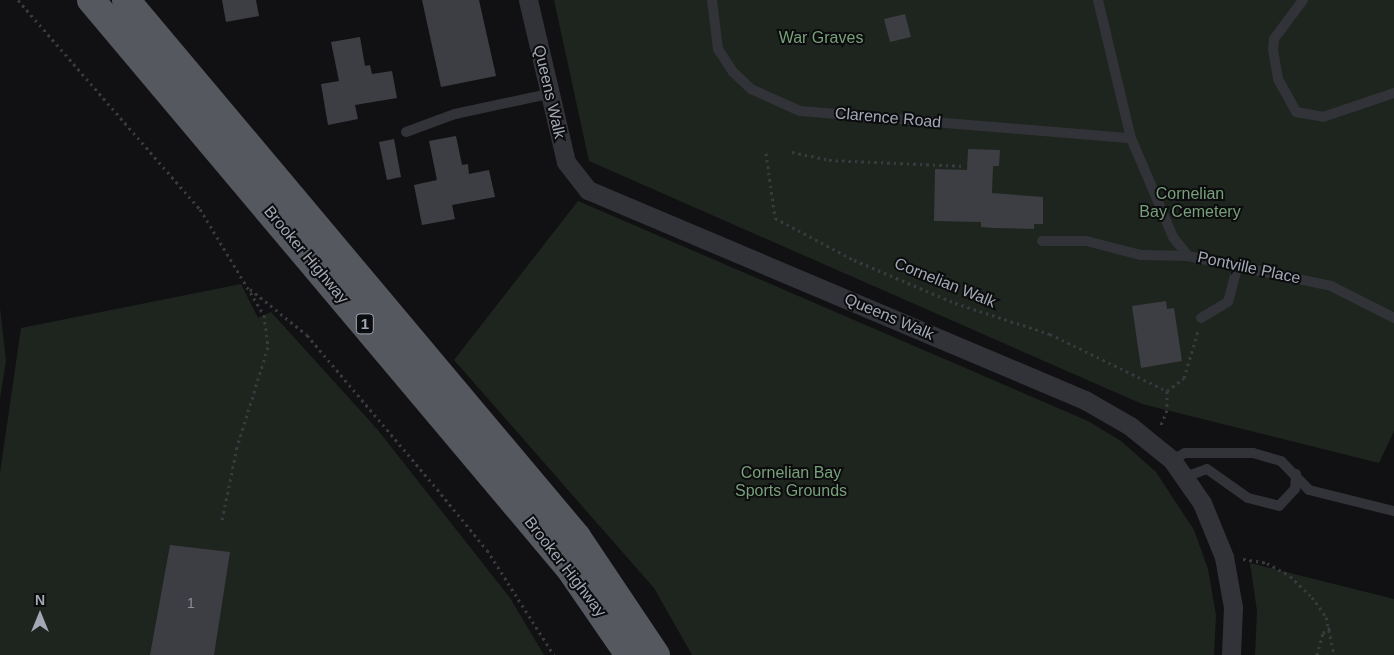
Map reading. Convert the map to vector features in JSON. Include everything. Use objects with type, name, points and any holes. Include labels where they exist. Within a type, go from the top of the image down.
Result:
[{"type":"highway","name":"Brooker Highway","points":[[91,0],[570,569],[629,655]]},
{"type":"highway","name":"Brooker Highway","points":[[126,0],[577,537],[656,655]]},
{"type":"street","name":"Queens Walk","points":[[528,0],[548,94],[566,162],[588,190],[1085,400],[1154,444],[1172,460],[1186,477],[1202,503],[1224,557],[1233,606],[1231,655]]},
{"type":"lane","name":"Clarence Road","points":[[712,0],[718,49],[733,72],[751,89],[800,111],[1131,138]]},
{"type":"lane","name":"Pontville Place","points":[[1098,0],[1131,138],[1173,237],[1188,256],[1237,268],[1331,286],[1394,318]]},
{"type":"lane","points":[[1304,0],[1274,39],[1273,50],[1278,79],[1296,112],[1324,117],[1394,93]]},
{"type":"lane","points":[[406,132],[455,114],[548,94]]},
{"type":"lane","points":[[1042,241],[1086,241],[1141,255],[1188,256]]},
{"type":"lane","points":[[1201,318],[1228,302],[1237,268]]},
{"type":"lane","points":[[1172,460],[1185,453],[1253,453],[1281,461],[1296,474],[1309,490],[1394,512]]},
{"type":"lane","points":[[1186,477],[1207,469],[1248,498],[1279,506],[1294,489],[1296,474]]},
{"type":"path","points":[[18,0],[200,209],[250,288],[268,326],[268,347],[237,447],[222,520]]},
{"type":"path","points":[[792,152],[829,160],[965,166]]},
{"type":"path","name":"Cornelian Walk","points":[[766,154],[775,218],[854,260],[956,303],[1050,334],[1167,391]]},
{"type":"path","points":[[250,288],[307,335],[438,489],[487,550],[554,655]]},
{"type":"path","points":[[1154,444],[1167,410],[1167,391],[1184,378],[1201,318]]},
{"type":"path","points":[[1224,557],[1267,563],[1290,576],[1312,597],[1330,628],[1334,655]]},
{"type":"path","points":[[1317,655],[1323,634],[1330,628]]},
{"type":"green space","name":"Cornelian Bay Cemetery","points":[[554,0],[1394,0],[1394,431],[1379,463],[1142,404],[589,161]]},
{"type":"green space","name":"Cornelian Bay Sports Grounds","points":[[578,201],[1088,421],[1121,441],[1156,472],[1194,530],[1208,569],[1216,615],[1214,655],[692,655],[654,588],[454,360]]},
{"type":"green space","points":[[241,284],[258,318],[271,312],[377,429],[510,598],[544,655],[0,655],[0,473],[21,328]]},
{"type":"green space","points":[[0,308],[6,361],[0,398]]},
{"type":"green space","points":[[1250,563],[1394,599],[1394,655],[1255,655],[1257,611]]},
{"type":"building","points":[[222,0],[256,0],[259,16],[226,22]]},
{"type":"building","points":[[422,0],[479,0],[496,76],[441,87]]},
{"type":"building","points":[[905,14],[911,37],[890,42],[884,19]]},
{"type":"building","points":[[360,37],[365,66],[370,65],[372,74],[392,71],[397,98],[355,105],[358,119],[328,125],[321,84],[339,81],[331,42]]},
{"type":"building","points":[[456,136],[462,165],[468,164],[469,174],[489,170],[495,197],[452,205],[455,219],[422,225],[414,185],[437,180],[429,141]]},
{"type":"building","points":[[394,139],[401,177],[387,180],[379,142]]},
{"type":"building","points":[[968,149],[1000,150],[999,166],[993,166],[992,193],[1043,197],[1043,224],[1034,224],[1034,229],[994,228],[981,227],[981,222],[934,221],[935,169],[967,170]]},
{"type":"building","points":[[1166,301],[1167,309],[1174,308],[1182,361],[1141,368],[1132,306]]},
{"type":"building","points":[[170,545],[230,552],[214,655],[150,655]]},
{"type":"park label","name":"War Graves","points":[[821,38]]}]
